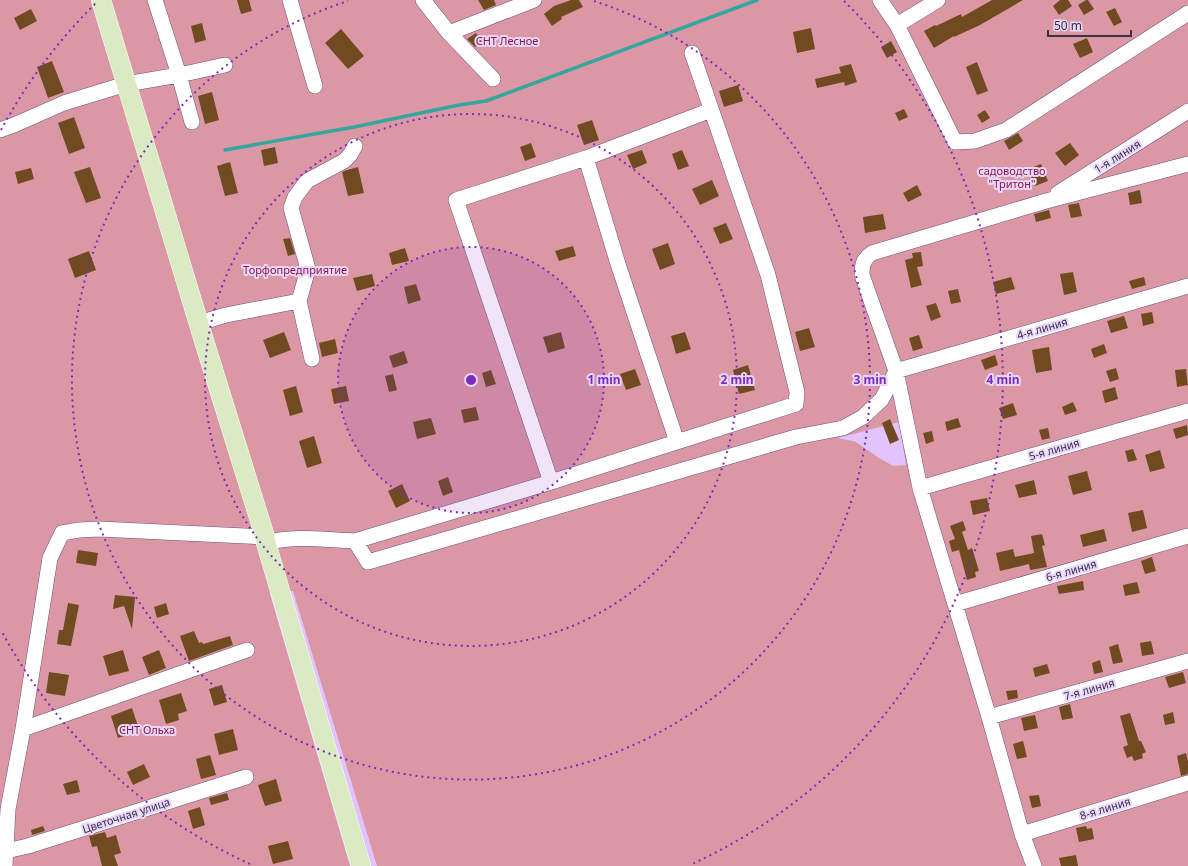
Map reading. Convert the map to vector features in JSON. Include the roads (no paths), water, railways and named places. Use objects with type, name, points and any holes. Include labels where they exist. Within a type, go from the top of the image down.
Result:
[{"type":"main road","points":[[101,0],[265,540],[361,866]]},
{"type":"street","points":[[155,0],[179,75],[192,122]]},
{"type":"street","points":[[290,0],[315,86]]},
{"type":"street","points":[[423,0],[449,33],[493,79]]},
{"type":"street","points":[[449,33],[534,0]]},
{"type":"street","points":[[880,0],[897,25],[955,142],[974,141],[1006,130],[1188,13]]},
{"type":"street","points":[[897,25],[938,0]]},
{"type":"street","points":[[5,859],[4,808],[23,729],[50,558],[62,533],[99,529],[265,540],[304,538],[355,541],[551,482],[796,404],[797,392],[768,275],[692,53]]},
{"type":"street","points":[[0,130],[64,103],[126,84],[225,65]]},
{"type":"street","points":[[551,482],[456,200],[586,158],[711,110]]},
{"type":"street","name":"1-я линия","points":[[1046,201],[1188,111]]},
{"type":"street","points":[[312,359],[299,301],[308,269],[292,208],[295,196],[307,181],[344,161],[350,155],[355,146]]},
{"type":"street","points":[[586,158],[618,264],[678,442]]},
{"type":"street","points":[[1034,866],[1022,834],[989,717],[920,488],[896,371],[862,275],[864,262],[867,256],[872,253],[1046,201],[1188,164]]},
{"type":"street","name":"4-я линия","points":[[896,371],[1188,286]]},
{"type":"street","points":[[199,323],[226,315],[299,301]]},
{"type":"street","points":[[355,541],[368,562],[796,437],[843,428],[863,417],[882,399],[896,371]]},
{"type":"street","name":"5-я линия","points":[[920,488],[1188,411]]},
{"type":"street","name":"6-я линия","points":[[955,604],[1188,536]]},
{"type":"street","points":[[23,729],[247,650]]},
{"type":"street","name":"7-я линия","points":[[989,717],[1188,661]]},
{"type":"street","name":"Цветочная улица","points":[[5,859],[28,846],[246,777]]},
{"type":"street","name":"8-я линия","points":[[1022,834],[1188,783]]},
{"type":"waterway","points":[[225,150],[486,101],[757,0]]},
{"type":"park label","name":"СНТ Лесное","points":[[507,40]]},
{"type":"park label","name":"садоводство \"Тритон\"","points":[[1012,176]]},
{"type":"park label","name":"Торфопредприятие","points":[[295,269]]},
{"type":"park label","name":"СНТ Ольха","points":[[147,729]]}]
